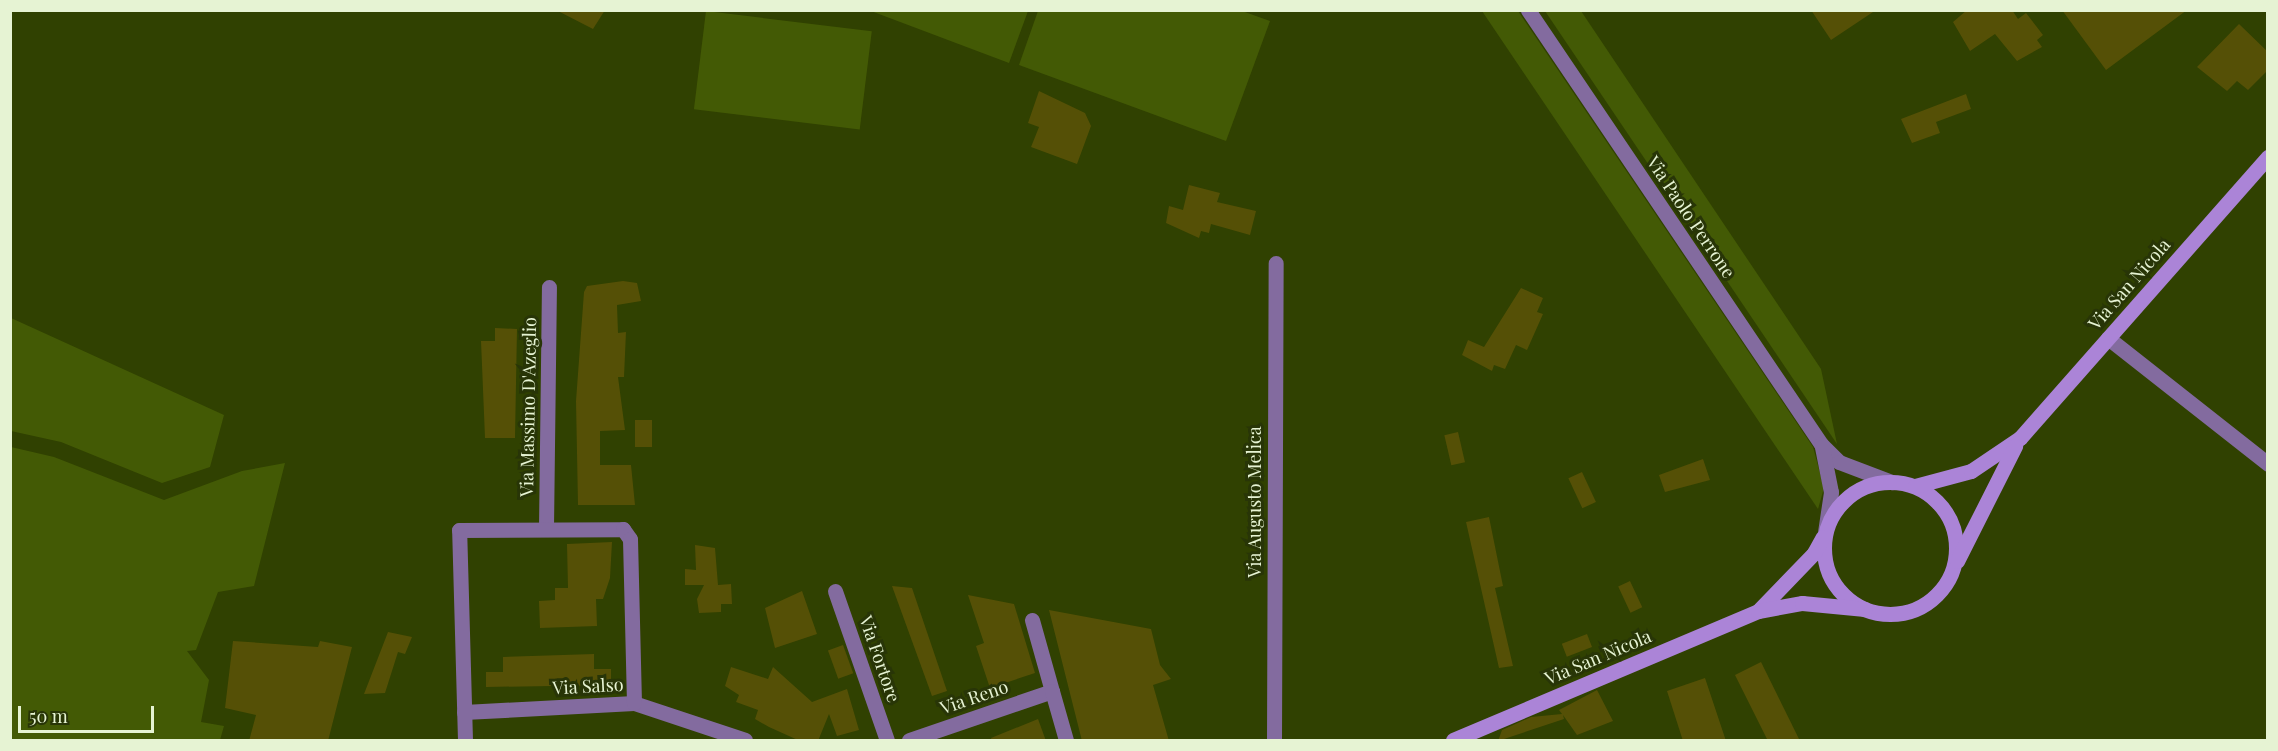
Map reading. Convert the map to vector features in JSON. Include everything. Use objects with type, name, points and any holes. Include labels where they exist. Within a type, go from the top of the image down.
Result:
[{"type":"street","name":"Via Paolo Perrone","points":[[1528,10],[1821,444],[1839,462],[1892,482]]},
{"type":"street","name":"Via San Nicola","points":[[1453,741],[1758,611],[1802,603],[1899,614],[1916,609],[1932,599],[1953,569],[2020,438],[2268,157]]},
{"type":"street","name":"Via Augusto Melica","points":[[1274,741],[1276,263]]},
{"type":"street","name":"Via Massimo D'Azeglio","points":[[546,528],[549,287]]},
{"type":"street","points":[[2108,338],[2268,464]]},
{"type":"street","name":"Via San Nicola","points":[[1758,611],[1814,553],[1846,498],[1866,486],[1892,482],[1915,486],[1971,471],[2020,438]]},
{"type":"street","name":"Via Paolo Perrone","points":[[1821,444],[1831,492],[1825,532]]},
{"type":"street","name":"Via San Nicola","points":[[1915,486],[1940,505],[1950,521],[1953,569]]},
{"type":"street","points":[[465,741],[459,530],[623,528],[630,539],[634,704]]},
{"type":"street","name":"Via San Nicola","points":[[1825,532],[1830,577],[1845,596],[1865,609]]},
{"type":"street","name":"Via Fortore","points":[[835,591],[887,741]]},
{"type":"street","points":[[1032,620],[1066,741]]},
{"type":"street","name":"Via Reno","points":[[909,741],[1052,691]]},
{"type":"street","name":"Via Salso","points":[[464,712],[634,704],[745,741]]},
{"type":"green space","points":[[871,10],[1028,11],[1009,63]]},
{"type":"green space","points":[[706,11],[872,31],[860,130],[694,109]]},
{"type":"green space","points":[[1038,11],[1242,11],[1270,21],[1226,141],[1019,65]]},
{"type":"green space","points":[[1482,11],[1518,11],[1813,447],[1824,488],[1818,509]]},
{"type":"green space","points":[[1545,11],[1581,11],[1821,369],[1837,444]]},
{"type":"green space","points":[[11,318],[224,415],[210,467],[162,483],[61,442],[11,431]]},
{"type":"green space","points":[[11,447],[54,457],[164,500],[242,471],[285,463],[254,586],[218,592],[196,650],[187,651],[209,680],[201,722],[224,726],[220,740],[11,740]]},
{"type":"building","points":[[556,10],[605,10],[593,29]]},
{"type":"building","points":[[1811,10],[1876,10],[1831,40]]},
{"type":"building","points":[[1967,10],[2012,10],[2018,19],[2026,13],[2043,35],[2037,40],[2042,47],[2017,61],[1995,34],[1970,51],[1953,22]]},
{"type":"building","points":[[2062,10],[2187,10],[2106,70]]},
{"type":"building","points":[[2239,24],[2268,52],[2268,70],[2248,90],[2237,81],[2227,91],[2197,67]]},
{"type":"building","points":[[1039,91],[1085,113],[1091,126],[1077,164],[1031,147],[1039,127],[1028,123]]},
{"type":"building","points":[[1966,94],[1971,109],[1936,122],[1940,133],[1912,143],[1901,119]]},
{"type":"building","points":[[1189,185],[1220,193],[1217,202],[1256,211],[1250,235],[1211,224],[1209,233],[1201,231],[1199,238],[1166,223],[1169,206],[1183,210]]},
{"type":"building","points":[[623,281],[637,283],[641,301],[617,305],[618,333],[626,332],[624,377],[618,377],[625,430],[600,431],[600,465],[631,465],[635,505],[578,505],[576,401],[584,292],[587,286]]},
{"type":"building","points":[[1521,288],[1543,298],[1537,312],[1543,314],[1527,350],[1516,345],[1505,369],[1494,365],[1492,371],[1462,355],[1468,340],[1484,347]]},
{"type":"building","points":[[495,328],[517,329],[515,438],[485,438],[481,341],[495,341]]},
{"type":"building","points":[[635,420],[652,420],[652,447],[635,447]]},
{"type":"building","points":[[1458,432],[1465,462],[1451,465],[1444,435]]},
{"type":"building","points":[[1703,459],[1710,480],[1665,492],[1659,475]]},
{"type":"building","points":[[1582,472],[1596,502],[1582,508],[1568,478]]},
{"type":"building","points":[[1489,517],[1503,586],[1495,588],[1513,666],[1499,668],[1466,522]]},
{"type":"building","points":[[612,542],[610,578],[603,599],[596,599],[597,626],[540,628],[539,601],[555,600],[555,588],[568,588],[567,544]]},
{"type":"building","points":[[695,545],[715,548],[718,585],[731,584],[732,604],[721,604],[721,612],[699,613],[697,599],[704,585],[685,585],[685,569],[696,570]]},
{"type":"building","points":[[1630,581],[1642,607],[1630,613],[1618,586]]},
{"type":"building","points":[[892,586],[912,588],[947,691],[932,696]]},
{"type":"building","points":[[802,591],[817,634],[775,648],[765,608]]},
{"type":"building","points":[[968,595],[1014,604],[1035,673],[990,688],[976,646],[984,643]]},
{"type":"building","points":[[1049,610],[1151,629],[1160,665],[1171,679],[1153,685],[1169,741],[1082,741]]},
{"type":"building","points":[[388,632],[412,637],[405,654],[398,652],[385,693],[364,694]]},
{"type":"building","points":[[1587,634],[1592,647],[1567,657],[1562,644]]},
{"type":"building","points":[[233,641],[318,647],[320,641],[352,647],[328,741],[249,741],[256,715],[225,708]]},
{"type":"building","points":[[843,645],[853,673],[838,679],[828,650]]},
{"type":"building","points":[[594,654],[594,669],[611,669],[611,685],[486,687],[486,672],[503,672],[503,657]]},
{"type":"building","points":[[1761,662],[1800,741],[1768,741],[1735,675]]},
{"type":"building","points":[[731,667],[768,679],[773,667],[812,702],[847,689],[859,730],[837,736],[829,714],[818,741],[800,741],[769,727],[755,719],[758,710],[736,702],[739,695],[725,686]]},
{"type":"building","points":[[1705,678],[1726,741],[1683,741],[1667,691]]},
{"type":"building","points":[[1597,690],[1613,721],[1577,735],[1563,715],[1564,719],[1498,741],[1502,730],[1531,717],[1562,714],[1559,710]]},
{"type":"building","points":[[1038,719],[1046,741],[992,741],[991,738]]}]
